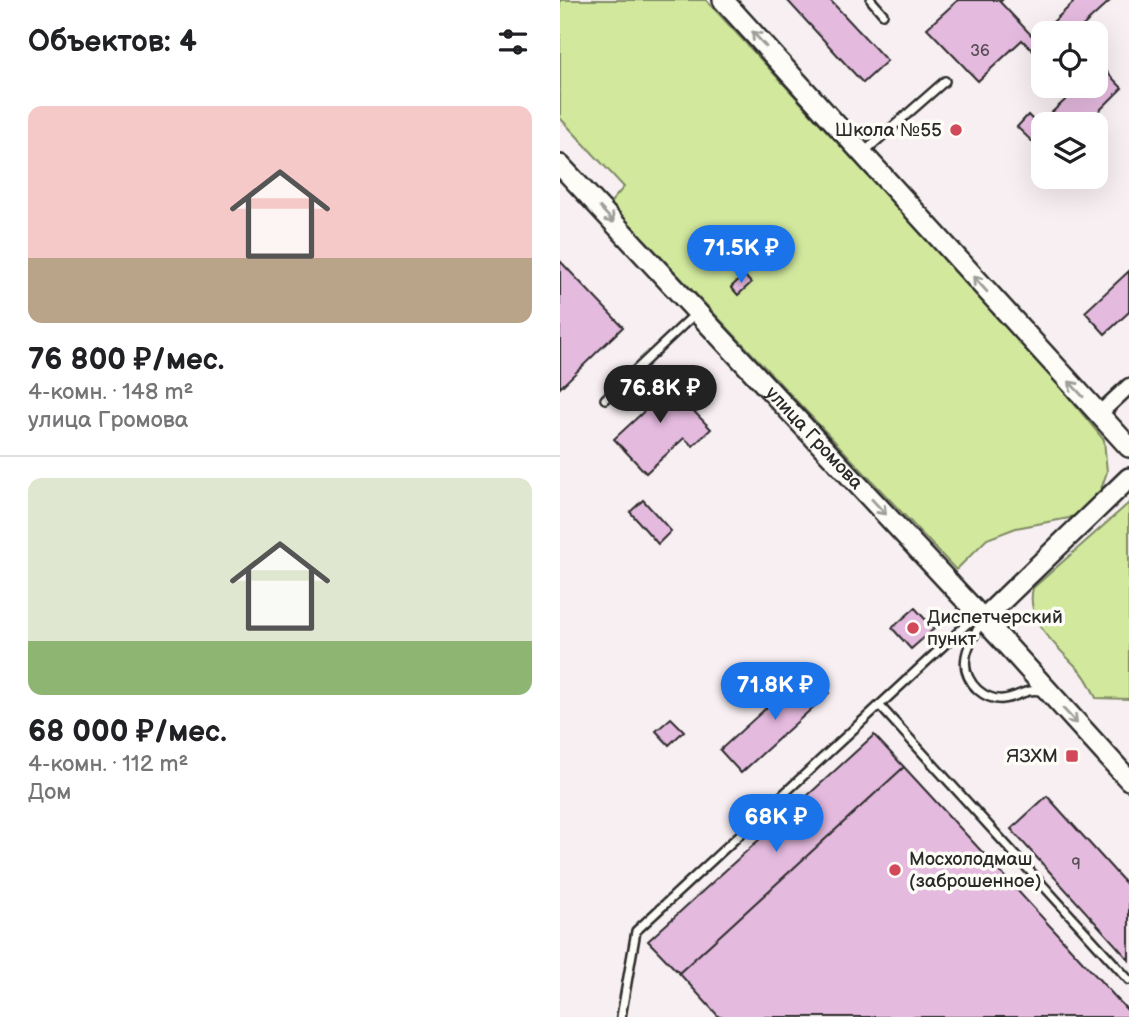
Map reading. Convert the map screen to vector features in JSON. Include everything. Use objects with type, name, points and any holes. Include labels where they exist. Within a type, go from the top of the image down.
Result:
[{"type":"street","points":[[723,0],[1129,447]]},
{"type":"street","name":"улица Громова","points":[[560,165],[983,619],[1129,780]]},
{"type":"street","points":[[1099,414],[1129,386]]},
{"type":"street","points":[[983,619],[1129,478]]},
{"type":"lane","points":[[871,0],[883,14]]},
{"type":"lane","points":[[862,153],[945,81]]},
{"type":"lane","points":[[605,399],[697,313]]},
{"type":"lane","points":[[983,619],[964,659],[968,679],[992,698],[1002,699],[1034,690],[1048,692]]},
{"type":"lane","points":[[621,1017],[636,931],[968,623],[983,619]]},
{"type":"lane","points":[[880,705],[1129,980]]},
{"type":"green space","points":[[560,0],[706,0],[1043,366],[1104,440],[1107,472],[1099,495],[1082,512],[1069,518],[1016,528],[987,539],[956,570],[610,203],[624,187],[560,118]]},
{"type":"green space","points":[[1129,503],[1129,699],[1096,698],[1084,676],[1039,624],[1032,601],[1033,588]]},
{"type":"building","points":[[787,0],[830,0],[887,61],[863,83]]},
{"type":"building","points":[[958,0],[1002,0],[1000,2],[1031,35],[1031,49],[1022,40],[978,81],[927,28]]},
{"type":"building","points":[[1071,0],[1111,0],[1088,21],[1054,21],[1073,3]]},
{"type":"building","points":[[1108,73],[1122,88],[1098,112],[1052,112],[1067,98],[1108,98]]},
{"type":"building","points":[[1028,115],[1031,118],[1031,140],[1017,127]]},
{"type":"building","points":[[560,261],[623,327],[560,388]]},
{"type":"building","points":[[1129,271],[1129,312],[1105,334],[1085,312]]},
{"type":"building","points":[[744,275],[751,283],[738,295],[731,287]]},
{"type":"building","points":[[655,371],[711,429],[693,446],[684,438],[646,473],[614,439],[652,404],[637,388]]},
{"type":"building","points":[[643,500],[671,531],[658,544],[630,512]]},
{"type":"building","name":"Диспетчерский пункт","points":[[915,608],[934,629],[911,649],[892,628]]},
{"type":"building","points":[[808,670],[829,693],[741,773],[720,750]]},
{"type":"building","points":[[671,718],[684,731],[669,745],[656,731]]},
{"type":"building","points":[[874,735],[904,767],[679,973],[648,941]]},
{"type":"building","name":"Мосхолодмаш (заброшенное)","points":[[904,767],[1129,1012],[1129,1017],[719,1017],[679,973]]},
{"type":"building","points":[[1047,796],[1129,887],[1129,960],[1011,829]]},
{"type":"place","name":"Школа №55","points":[[956,130]]},
{"type":"place","name":"Диспетчерский пункт","points":[[913,628]]},
{"type":"place","name":"ЯЗХМ","points":[[1072,756]]},
{"type":"place","name":"Мосхолодмаш (заброшенное)","points":[[895,870]]}]
